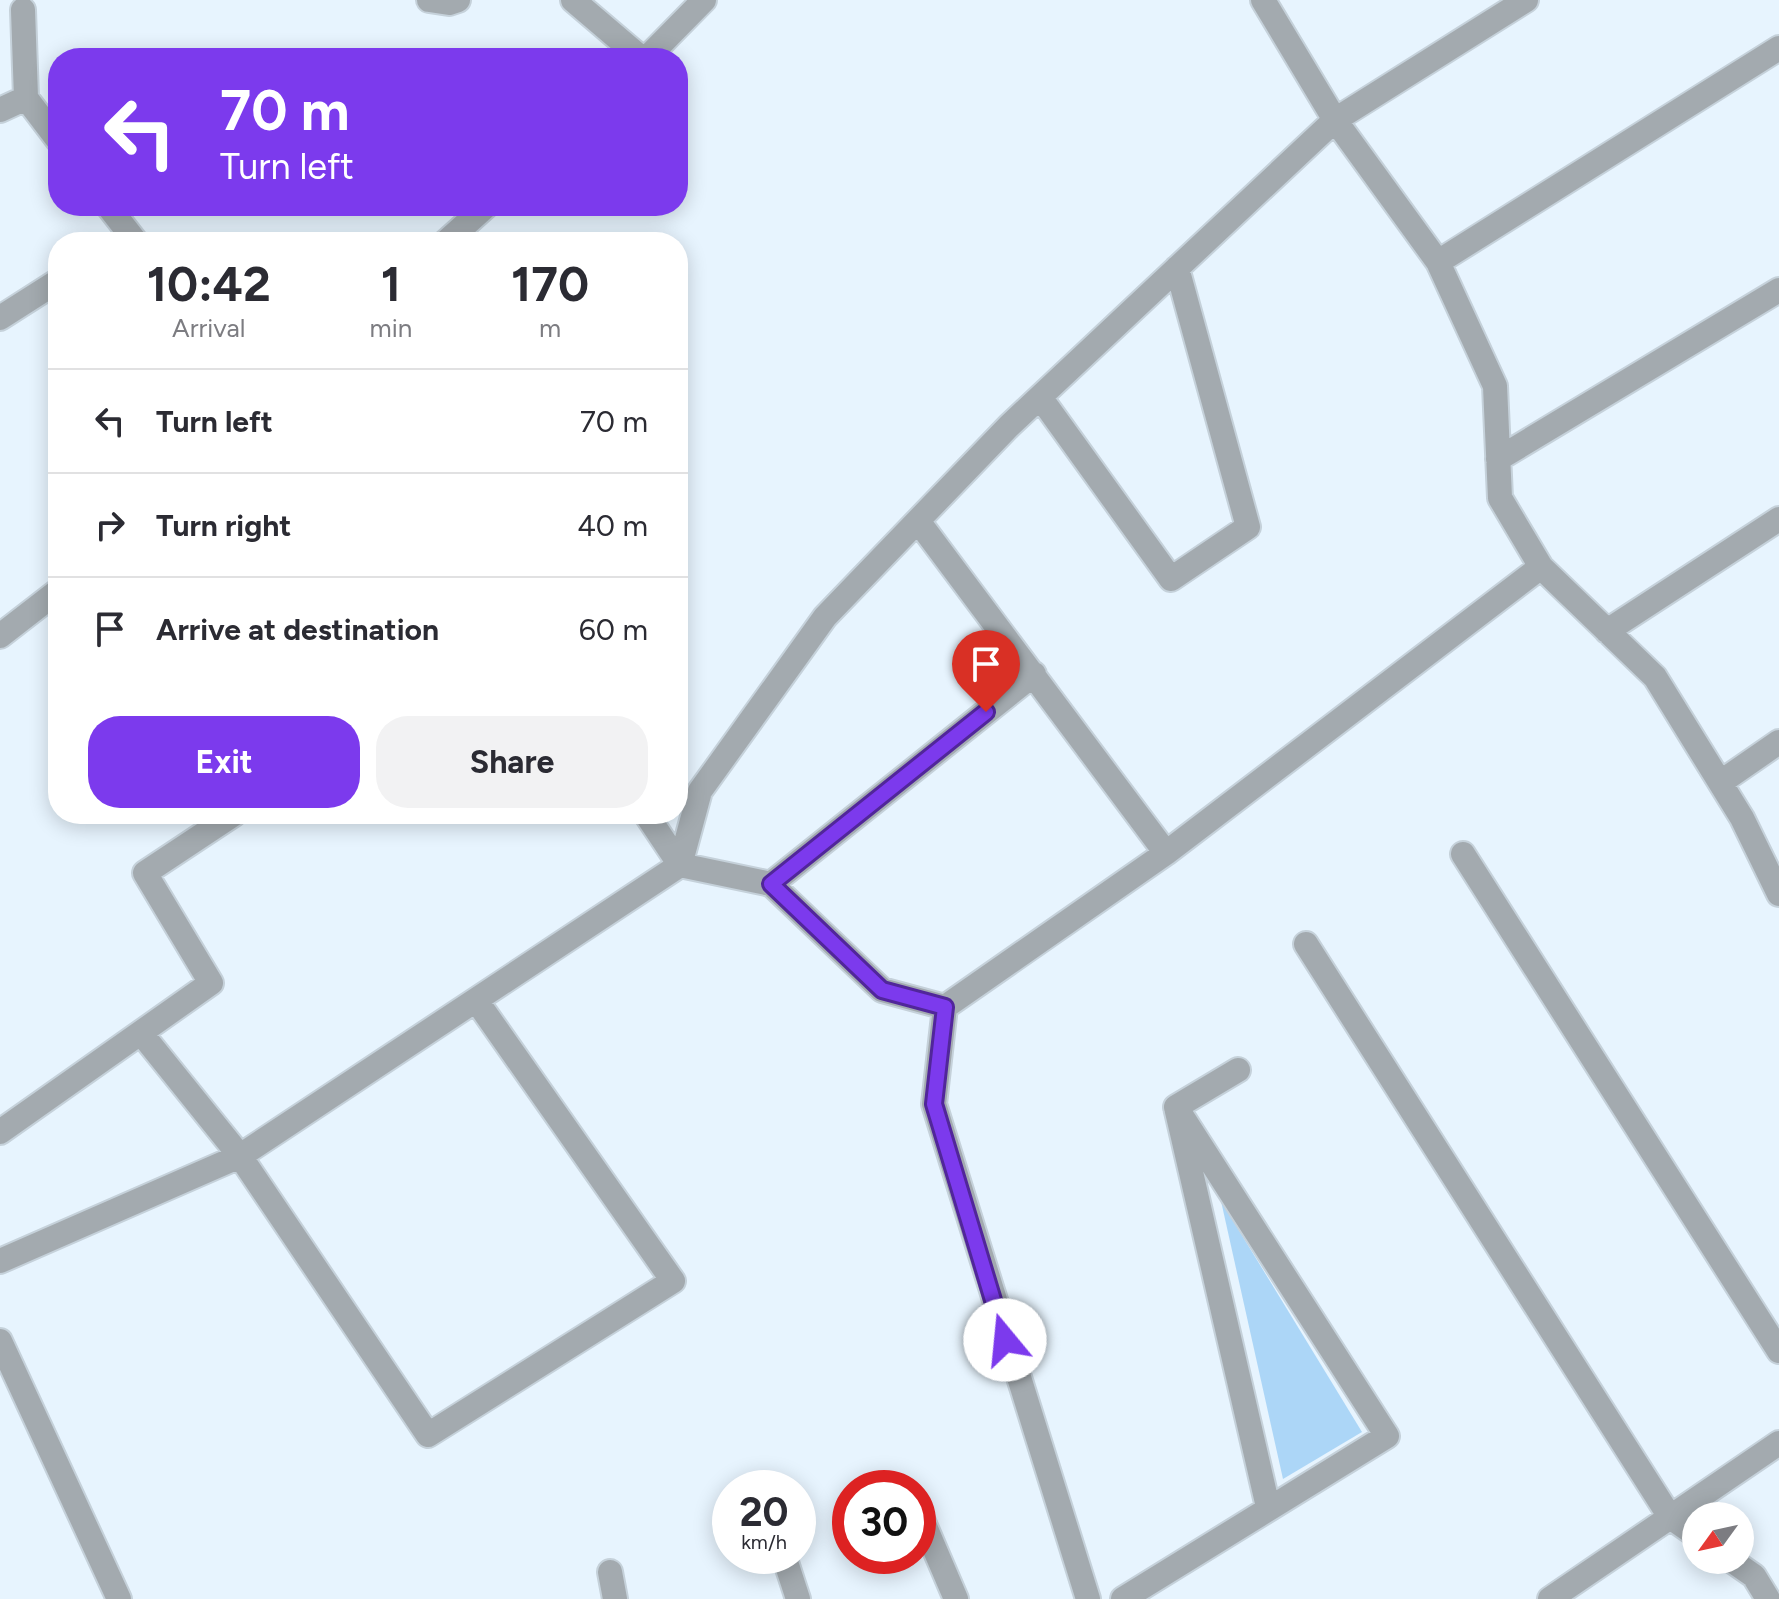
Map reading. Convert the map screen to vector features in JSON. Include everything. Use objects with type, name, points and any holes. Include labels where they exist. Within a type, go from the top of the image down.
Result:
[{"type":"street","points":[[429,0],[449,3],[458,0]]},
{"type":"street","points":[[574,0],[629,48]]},
{"type":"street","points":[[657,48],[704,0]]},
{"type":"street","points":[[1263,0],[1335,120],[1438,262],[1495,386],[1500,498],[1541,567],[1655,677],[1742,818],[1779,894]]},
{"type":"street","points":[[0,1261],[240,1156],[680,865],[700,791],[825,617],[918,521],[1040,397],[1335,120],[1526,0]]},
{"type":"street","points":[[18,7],[26,98],[48,127]]},
{"type":"street","points":[[1438,262],[1779,48]]},
{"type":"street","points":[[0,110],[26,98]]},
{"type":"street","points":[[457,232],[475,216]]},
{"type":"street","points":[[1040,397],[1171,579],[1248,527],[1177,268]]},
{"type":"street","points":[[0,318],[48,287]]},
{"type":"street","points":[[1498,459],[1779,290]]},
{"type":"street","points":[[1607,631],[1779,519]]},
{"type":"street","points":[[918,521],[1166,853]]},
{"type":"street","points":[[1088,1599],[934,1104],[945,1007],[1166,853],[1541,567]]},
{"type":"street","points":[[0,636],[48,599]]},
{"type":"street","points":[[771,884],[1034,674]]},
{"type":"street","points":[[1721,782],[1779,742]]},
{"type":"street","points":[[0,1132],[211,983],[145,873],[219,824]]},
{"type":"street","points":[[653,824],[680,865],[771,884],[882,990],[945,1007]]},
{"type":"street","points":[[1463,854],[1779,1351]]},
{"type":"street","points":[[1306,944],[1670,1517],[1682,1525]]},
{"type":"street","points":[[141,1033],[240,1156],[428,1435],[673,1281],[476,1000]]},
{"type":"street","points":[[1176,1107],[1238,1070]]},
{"type":"street","points":[[1123,1599],[1387,1436],[1176,1107]]},
{"type":"street","points":[[1176,1107],[1268,1507]]},
{"type":"street","points":[[0,1341],[119,1599]]},
{"type":"street","points":[[1550,1599],[1779,1443]]},
{"type":"street","points":[[936,1552],[956,1599]]},
{"type":"street","points":[[610,1572],[615,1599]]},
{"type":"street","points":[[790,1574],[798,1599]]},
{"type":"street","points":[[1751,1574],[1768,1599]]},
{"type":"shaded area","points":[[1221,1201],[1362,1432],[1283,1479]]},
{"type":"route","points":[[986,712],[771,884],[882,990],[945,1007],[934,1104],[1005,1340]]}]
